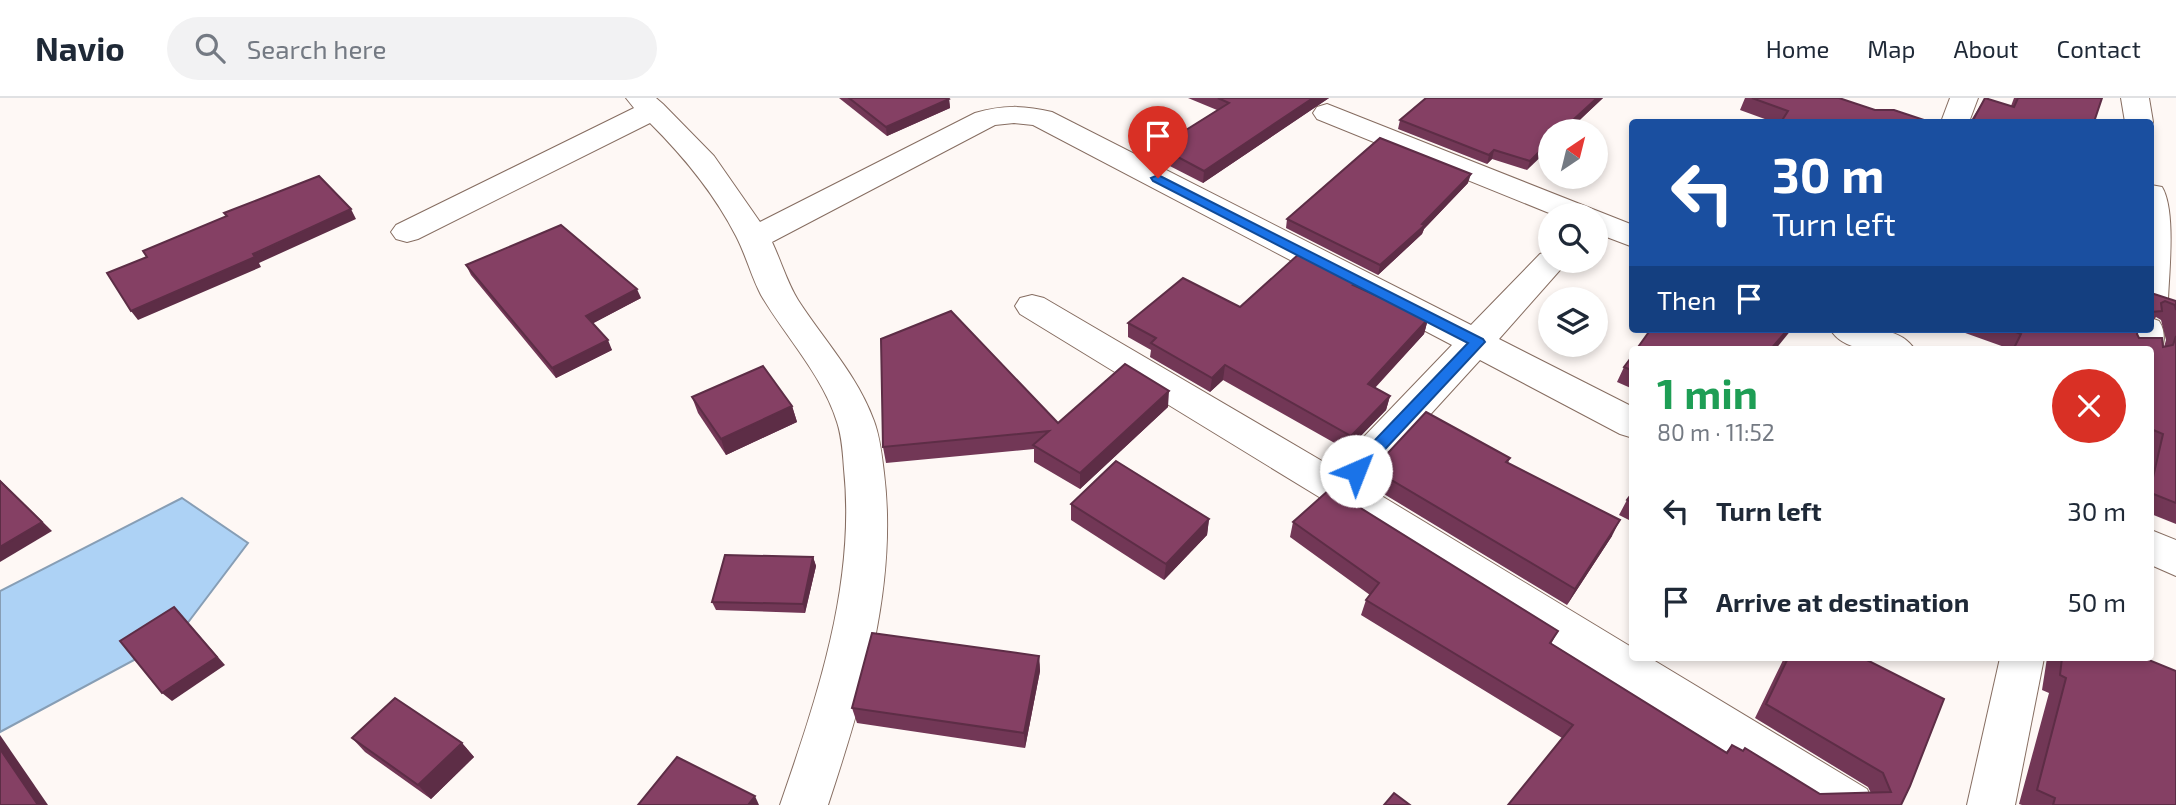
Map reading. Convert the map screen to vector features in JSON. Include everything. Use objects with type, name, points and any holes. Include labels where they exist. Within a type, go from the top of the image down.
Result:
[{"type":"street","points":[[1956,119],[1964,98]]},
{"type":"street","points":[[2135,98],[2138,119]]},
{"type":"street","points":[[407,232],[647,104],[690,145],[721,184],[754,238],[775,290],[820,355],[855,419],[868,488],[859,613],[819,762],[804,805]]},
{"type":"street","points":[[754,238],[985,119],[1003,113],[1022,113],[1042,118],[1629,422]]},
{"type":"street","points":[[1327,113],[1552,203]]},
{"type":"street","points":[[2154,240],[2156,200]]},
{"type":"street","points":[[1608,226],[1629,235]]},
{"type":"street","points":[[1338,489],[1541,273]]},
{"type":"street","points":[[1032,306],[1338,489],[1850,805]]},
{"type":"street","points":[[1857,333],[1887,346]]},
{"type":"street","points":[[2154,548],[2176,559]]},
{"type":"street","points":[[1991,805],[2021,661]]},
{"type":"water","points":[[182,498],[248,543],[177,637],[0,732],[0,591]]},
{"type":"building","points":[[849,98],[948,98],[949,99],[886,127]]},
{"type":"building","points":[[1218,98],[1313,98],[1204,171],[1159,147],[1229,103]]},
{"type":"building","points":[[1426,98],[1597,98],[1574,119],[1538,119],[1538,153],[1530,161],[1494,150],[1489,155],[1400,120]]},
{"type":"building","points":[[1752,98],[1839,98],[1875,110],[1894,110],[1921,119],[1783,119],[1788,111]]},
{"type":"building","points":[[1985,98],[2014,107],[2018,98],[2102,98],[2095,119],[1974,119]]},
{"type":"building","points":[[1380,138],[1471,174],[1422,224],[1425,225],[1380,265],[1287,219]]},
{"type":"building","points":[[319,176],[351,209],[253,254],[255,257],[131,311],[107,273],[147,257],[143,251],[227,216],[224,213]]},
{"type":"building","points":[[561,225],[637,289],[586,316],[608,340],[552,368],[466,265]]},
{"type":"building","points":[[1300,253],[1357,282],[1353,285],[1428,319],[1368,384],[1390,396],[1351,436],[1225,365],[1212,378],[1151,343],[1156,338],[1128,323],[1183,278],[1240,307]]},
{"type":"building","points":[[2154,294],[2176,301],[2176,310],[2175,305],[2165,301],[2161,303],[2162,311],[2154,312]]},
{"type":"building","points":[[951,311],[1058,423],[1125,364],[1169,391],[1080,473],[1033,445],[1049,431],[883,447],[881,339]]},
{"type":"building","points":[[1648,333],[1785,333],[1773,346],[1639,346]]},
{"type":"building","points":[[2018,333],[2137,333],[2139,338],[2162,338],[2163,347],[2173,345],[2176,336],[2176,503],[2154,494],[2154,473],[2163,434],[2154,430],[2154,346],[2015,346],[2021,334]]},
{"type":"building","points":[[763,366],[792,406],[721,439],[692,397]]},
{"type":"building","points":[[1426,412],[1510,458],[1506,462],[1620,520],[1575,589],[1373,469]]},
{"type":"building","points":[[1116,461],[1209,519],[1166,564],[1071,504]]},
{"type":"building","points":[[0,481],[42,522],[0,547]]},
{"type":"building","points":[[1330,489],[1558,631],[1550,643],[1727,753],[1732,745],[1743,751],[1745,748],[1820,794],[1891,792],[1883,773],[1766,704],[1787,661],[1869,661],[1944,699],[1901,805],[1508,805],[1573,725],[1366,600],[1379,583],[1293,522]]},
{"type":"building","points":[[725,555],[813,557],[803,604],[712,602]]},
{"type":"building","points":[[174,607],[217,657],[162,693],[120,641]]},
{"type":"building","points":[[872,633],[1039,656],[1024,733],[852,708]]},
{"type":"building","points":[[2062,661],[2151,661],[2176,671],[2176,805],[2053,805],[2055,798],[2037,790],[2066,678],[2060,675]]},
{"type":"building","points":[[395,698],[462,743],[418,785],[352,738]]},
{"type":"building","points":[[0,749],[38,805],[0,805]]},
{"type":"building","points":[[677,757],[755,796],[748,805],[638,805]]},
{"type":"building","points":[[1394,793],[1410,805],[1384,805]]},
{"type":"route","points":[[1158,178],[1478,342],[1356,471]]}]
